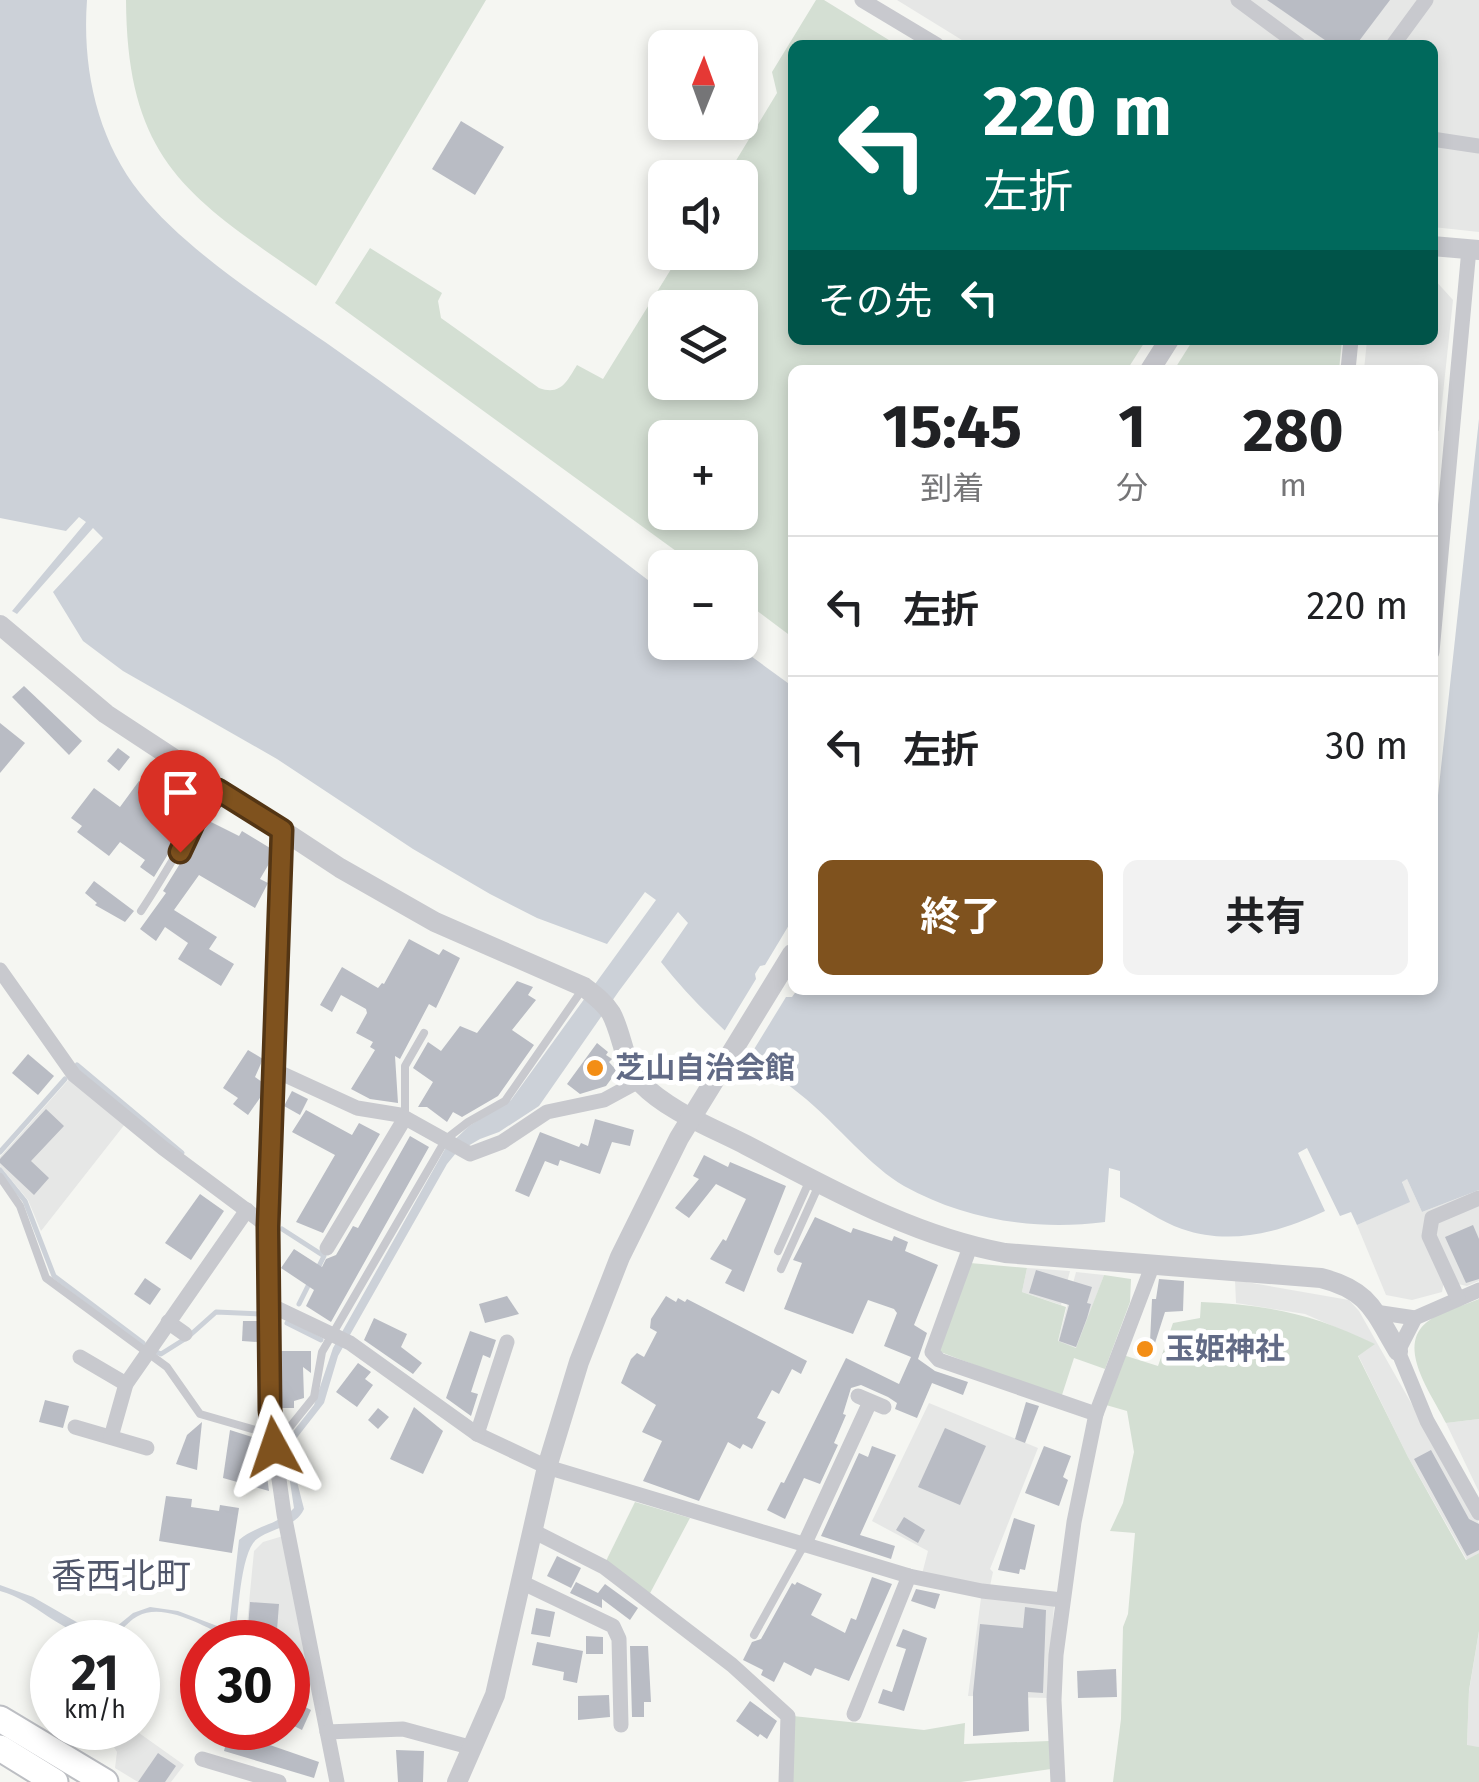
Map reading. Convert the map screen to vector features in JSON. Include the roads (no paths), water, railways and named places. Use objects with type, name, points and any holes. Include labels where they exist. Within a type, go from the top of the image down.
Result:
[{"type":"main road","points":[[0,1719],[105,1782]]},
{"type":"main road","points":[[0,1748],[55,1782]]},
{"type":"street","points":[[862,0],[928,40]]},
{"type":"street","points":[[1238,0],[1292,40]]},
{"type":"street","points":[[1397,40],[1426,0]]},
{"type":"street","points":[[1438,140],[1479,146]]},
{"type":"street","points":[[1438,247],[1474,250],[1438,593]]},
{"type":"street","points":[[1438,441],[1452,442]]},
{"type":"street","points":[[3,633],[106,714],[382,894],[584,987],[612,1014],[630,1067],[659,1098],[815,1181],[908,1225],[1005,1253],[1320,1278],[1348,1285],[1364,1297],[1398,1351],[1427,1421],[1479,1513]]},
{"type":"street","points":[[282,830],[268,1227],[273,1441],[285,1522],[338,1782]]},
{"type":"street","points":[[457,1782],[494,1694],[546,1466],[579,1362],[620,1257],[663,1169],[788,960]]},
{"type":"street","points":[[0,970],[74,1074],[268,1227]]},
{"type":"street","points":[[274,1070],[357,1108],[405,1118],[470,1154],[502,1142],[547,1112],[604,1100],[639,1081]]},
{"type":"street","points":[[327,1248],[405,1118]]},
{"type":"street","points":[[1458,1299],[1429,1236],[1429,1227],[1432,1218],[1479,1198]]},
{"type":"street","points":[[111,1437],[126,1384],[247,1210]]},
{"type":"street","points":[[970,1246],[932,1352],[939,1360],[1096,1414]]},
{"type":"street","points":[[1058,1782],[1054,1700],[1062,1600],[1096,1414],[1153,1264]]},
{"type":"street","points":[[1375,1312],[1415,1318],[1479,1290]]},
{"type":"street","points":[[268,1304],[350,1343],[477,1434],[546,1466],[909,1576],[982,1591],[1062,1600]]},
{"type":"street","points":[[1398,1351],[1415,1318]]},
{"type":"street","points":[[168,1322],[185,1334]]},
{"type":"street","points":[[477,1434],[507,1342]]},
{"type":"street","points":[[80,1357],[126,1384]]},
{"type":"street","points":[[804,1544],[871,1402]]},
{"type":"street","points":[[75,1427],[147,1448]]},
{"type":"street","points":[[532,1530],[604,1567],[732,1665],[788,1716],[786,1782]]},
{"type":"street","points":[[854,1714],[909,1576]]},
{"type":"street","points":[[520,1581],[613,1626],[619,1640],[621,1726]]},
{"type":"street","points":[[326,1732],[403,1729],[473,1748]]},
{"type":"street","points":[[202,1759],[278,1782]]},
{"type":"lane","points":[[141,910],[218,790]]},
{"type":"lane","points":[[0,1177],[20,1206],[46,1278],[167,1367],[200,1414],[273,1441],[314,1397],[322,1352],[446,1139],[505,1101],[584,987]]},
{"type":"lane","points":[[405,1118],[406,1066],[424,1033]]},
{"type":"lane","points":[[778,1251],[815,1181]]},
{"type":"lane","points":[[781,1269],[815,1181]]},
{"type":"lane","points":[[754,1635],[804,1544]]},
{"type":"waterway","points":[[77,1065],[182,1153]]},
{"type":"waterway","points":[[0,1152],[65,1079]]},
{"type":"waterway","points":[[0,1170],[25,1201],[54,1276],[143,1343]]},
{"type":"waterway","points":[[282,1229],[324,1256],[317,1270]]},
{"type":"waterway","points":[[299,1304],[311,1280]]},
{"type":"waterway","points":[[154,1351],[161,1354],[216,1312],[261,1314]]},
{"type":"waterway","points":[[287,1323],[321,1340]]},
{"type":"place","name":"芝山自治会館","points":[[595,1068]]},
{"type":"place","name":"玉姫神社","points":[[1145,1349]]},
{"type":"district","name":"香西北町","points":[[121,1576]]}]
